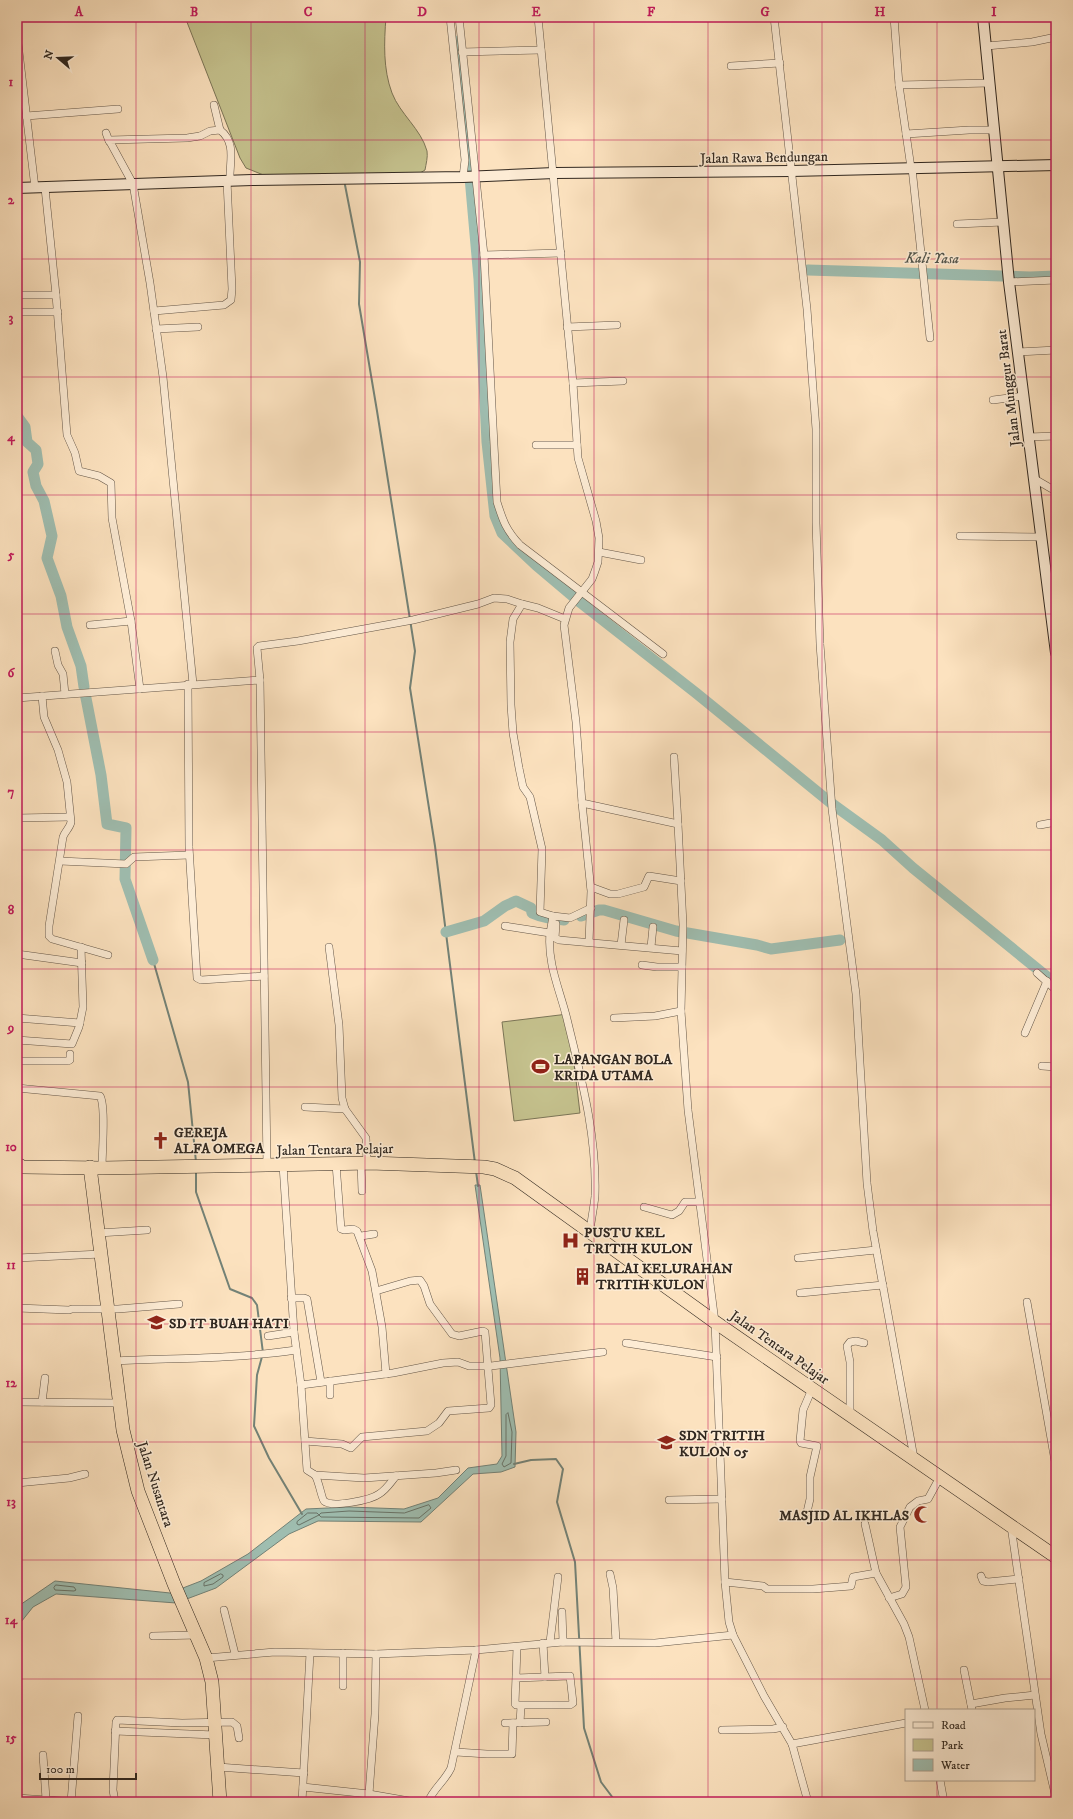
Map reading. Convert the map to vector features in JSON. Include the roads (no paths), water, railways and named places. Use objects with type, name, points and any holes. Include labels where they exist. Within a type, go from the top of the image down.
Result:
[{"type":"highway","name":"Jalan Tentara Pelajar","points":[[19,1166],[182,1167],[364,1163],[484,1167],[505,1172],[715,1322],[1056,1557]]},
{"type":"highway","name":"Jalan Nusantara","points":[[96,1167],[98,1233],[114,1361],[128,1454],[138,1491],[174,1584],[188,1613],[206,1658],[212,1682],[220,1802]]},
{"type":"street","points":[[450,17],[465,160],[484,255],[497,502],[501,516],[506,528],[520,545],[580,593],[663,654]]},
{"type":"street","points":[[459,17],[469,176]]},
{"type":"street","points":[[538,17],[554,173],[579,465],[596,521],[599,552],[598,562],[592,579],[569,608],[565,619],[564,631],[576,722],[582,802],[591,887],[589,942]]},
{"type":"street","points":[[774,17],[806,309],[816,428],[816,524],[820,644],[832,809],[856,994],[867,1183],[876,1250],[914,1459]]},
{"type":"street","points":[[894,17],[899,85],[911,168],[930,338]]},
{"type":"street","name":"Jalan Munggur Barat","points":[[983,17],[1009,277],[1056,653]]},
{"type":"street","points":[[17,35],[35,188]]},
{"type":"street","points":[[986,46],[1032,42],[1056,37]]},
{"type":"street","points":[[462,52],[541,50]]},
{"type":"street","points":[[731,66],[780,63]]},
{"type":"street","points":[[899,85],[990,83]]},
{"type":"street","points":[[154,311],[224,305],[231,300],[229,181],[230,145],[226,135],[220,130],[214,106]]},
{"type":"street","points":[[26,116],[118,109]]},
{"type":"street","points":[[109,141],[111,139],[187,138],[200,136],[210,131],[220,130]]},
{"type":"street","points":[[906,134],[994,130]]},
{"type":"street","points":[[106,133],[133,184],[154,311],[163,378],[191,684],[189,855],[197,978],[201,980],[264,976]]},
{"type":"street","name":"Jalan Rawa Bendungan","points":[[17,188],[252,180],[554,173],[791,171],[1056,165]]},
{"type":"street","points":[[45,188],[58,312],[67,435],[75,453],[79,471],[103,478],[111,483],[112,518],[131,621],[140,688]]},
{"type":"street","points":[[957,224],[1003,222]]},
{"type":"street","points":[[484,255],[561,253]]},
{"type":"street","points":[[1009,277],[1056,280]]},
{"type":"street","points":[[17,295],[56,295]]},
{"type":"street","points":[[19,312],[58,312]]},
{"type":"street","points":[[567,327],[617,325]]},
{"type":"street","points":[[156,329],[198,327]]},
{"type":"street","points":[[1018,352],[1056,350]]},
{"type":"street","points":[[573,383],[622,381]]},
{"type":"street","points":[[993,400],[1023,396]]},
{"type":"street","points":[[1028,437],[1056,436]]},
{"type":"street","points":[[536,445],[577,445]]},
{"type":"street","points":[[1033,478],[1050,489],[1056,490]]},
{"type":"street","points":[[960,536],[1041,537]]},
{"type":"street","points":[[599,552],[642,560]]},
{"type":"street","points":[[267,1166],[260,680],[258,648],[260,646],[396,624],[478,604],[494,598],[507,599],[538,608],[565,619]]},
{"type":"street","points":[[522,604],[513,619],[510,642],[509,672],[513,733],[523,786],[530,796],[542,850],[540,912],[554,920],[570,918],[590,912]]},
{"type":"street","points":[[90,625],[131,621]]},
{"type":"street","points":[[55,651],[58,665],[63,674],[65,694]]},
{"type":"street","points":[[17,698],[260,680]]},
{"type":"street","points":[[42,696],[44,716],[58,750],[67,782],[71,826],[64,831],[48,926],[49,936],[52,939],[108,955]]},
{"type":"street","points":[[674,757],[683,925],[681,1011],[688,1110],[715,1322],[725,1582],[729,1622],[733,1635],[764,1696],[792,1744],[808,1802]]},
{"type":"street","points":[[582,802],[678,824]]},
{"type":"street","points":[[17,818],[70,817]]},
{"type":"street","points":[[1040,825],[1056,822]]},
{"type":"street","points":[[60,861],[126,864],[134,857],[189,855]]},
{"type":"street","points":[[591,887],[610,894],[618,894],[644,887],[649,876],[681,881]]},
{"type":"street","points":[[554,920],[550,933],[552,970],[563,999],[590,1115],[594,1153],[595,1196],[590,1232]]},
{"type":"street","points":[[554,920],[555,939],[682,951]]},
{"type":"street","points":[[622,945],[624,920]]},
{"type":"street","points":[[506,926],[550,933]]},
{"type":"street","points":[[651,947],[653,927]]},
{"type":"street","points":[[17,1040],[71,1045],[80,1023],[83,1000],[81,948]]},
{"type":"street","points":[[329,948],[339,1026],[340,1086],[345,1109],[366,1138],[362,1191]]},
{"type":"street","points":[[17,954],[82,963]]},
{"type":"street","points":[[642,965],[657,968],[682,968]]},
{"type":"street","points":[[1037,973],[1056,990]]},
{"type":"street","points":[[1025,1033],[1047,981]]},
{"type":"street","points":[[614,1018],[655,1016],[681,1011]]},
{"type":"street","points":[[17,1018],[80,1023]]},
{"type":"street","points":[[17,1061],[68,1061],[70,1060],[70,1054]]},
{"type":"street","points":[[1042,1066],[1056,1067]]},
{"type":"street","points":[[17,1088],[100,1096],[102,1099],[103,1109],[96,1167]]},
{"type":"street","points":[[305,1107],[345,1109]]},
{"type":"street","points":[[336,1164],[341,1229],[356,1229],[360,1236],[372,1271],[382,1327],[386,1374]]},
{"type":"street","points":[[282,1165],[291,1298],[301,1385],[307,1470],[315,1475],[319,1480],[322,1499],[326,1503],[352,1502],[372,1498],[383,1492],[396,1476]]},
{"type":"street","points":[[644,1207],[672,1215],[679,1211],[685,1202],[699,1202]]},
{"type":"street","points":[[98,1233],[148,1230]]},
{"type":"street","points":[[360,1236],[374,1234]]},
{"type":"street","points":[[798,1258],[876,1250]]},
{"type":"street","points":[[17,1258],[101,1254]]},
{"type":"street","points":[[304,1441],[342,1444],[351,1448],[362,1437],[427,1431],[439,1423],[448,1411],[489,1408],[492,1405],[490,1366],[485,1332],[483,1331],[459,1336],[452,1334],[430,1304],[424,1286],[420,1280],[410,1281],[376,1292]]},
{"type":"street","points":[[800,1292],[883,1285]]},
{"type":"street","points":[[291,1298],[307,1299],[321,1382]]},
{"type":"street","points":[[1027,1302],[1056,1467]]},
{"type":"street","points":[[17,1308],[60,1310],[89,1308],[108,1309],[179,1304]]},
{"type":"street","points":[[268,1336],[294,1332]]},
{"type":"street","points":[[850,1415],[850,1362],[847,1346],[850,1342],[856,1340],[864,1343]]},
{"type":"street","points":[[626,1343],[717,1357]]},
{"type":"street","points":[[114,1361],[257,1356],[296,1350]]},
{"type":"street","points":[[301,1385],[386,1374],[458,1362],[468,1366],[490,1366],[603,1352]]},
{"type":"street","points":[[42,1402],[45,1378]]},
{"type":"street","points":[[330,1381],[330,1395]]},
{"type":"street","points":[[807,1512],[810,1499],[810,1477],[817,1446],[815,1444],[801,1443],[800,1441],[803,1410],[812,1389]]},
{"type":"street","points":[[17,1402],[120,1403]]},
{"type":"street","points":[[315,1475],[364,1478],[436,1473],[456,1470]]},
{"type":"street","points":[[17,1483],[61,1479],[85,1474]]},
{"type":"street","points":[[889,1598],[902,1594],[906,1589],[905,1561],[900,1527],[910,1507],[918,1501],[928,1499],[940,1477]]},
{"type":"street","points":[[669,1500],[722,1499]]},
{"type":"street","points":[[865,1524],[876,1573],[904,1624],[909,1637],[925,1709]]},
{"type":"street","points":[[1011,1526],[1035,1695],[1038,1735],[1056,1798]]},
{"type":"street","points":[[725,1582],[763,1586],[767,1589],[813,1589],[851,1586],[852,1578],[876,1573]]},
{"type":"street","points":[[610,1574],[613,1588],[616,1642]]},
{"type":"street","points":[[981,1576],[983,1580],[988,1582],[1019,1579]]},
{"type":"street","points":[[545,1677],[547,1642],[558,1577]]},
{"type":"street","points":[[224,1610],[235,1654]]},
{"type":"street","points":[[562,1612],[563,1642]]},
{"type":"street","points":[[153,1636],[197,1635]]},
{"type":"street","points":[[206,1658],[235,1654],[275,1652],[376,1654],[476,1650],[547,1642],[655,1643],[733,1635]]},
{"type":"street","points":[[516,1646],[515,1704],[516,1705],[571,1705],[573,1702],[571,1677],[568,1675],[516,1678]]},
{"type":"street","points":[[428,1802],[432,1794],[447,1778],[456,1752],[476,1650]]},
{"type":"street","points":[[302,1802],[310,1653]]},
{"type":"street","points":[[343,1653],[343,1686]]},
{"type":"street","points":[[369,1794],[375,1714],[376,1654]]},
{"type":"street","points":[[964,1670],[971,1708],[1005,1698],[1035,1695]]},
{"type":"street","points":[[456,1752],[512,1754],[516,1723],[521,1706]]},
{"type":"street","points":[[17,1798],[73,1802],[78,1716]]},
{"type":"street","points":[[115,1802],[113,1790],[116,1721],[119,1720],[215,1729]]},
{"type":"street","points":[[505,1723],[546,1722]]},
{"type":"street","points":[[115,1731],[215,1729],[234,1723],[237,1726],[239,1738]]},
{"type":"street","points":[[792,1744],[905,1723]]},
{"type":"street","points":[[722,1730],[773,1729],[783,1727]]},
{"type":"street","points":[[43,1755],[46,1799]]},
{"type":"street","points":[[218,1767],[304,1773]]},
{"type":"street","points":[[940,1781],[944,1802]]},
{"type":"street","points":[[303,1787],[369,1794],[415,1802]]},
{"type":"water","points":[[475,1185],[480,1185],[516,1432],[515,1467],[501,1472],[473,1474],[421,1522],[318,1521],[289,1534],[216,1588],[176,1603],[56,1594],[33,1607],[17,1627],[17,1607],[55,1581],[170,1593],[201,1581],[248,1554],[306,1509],[349,1507],[404,1509],[438,1498],[468,1468],[497,1464],[502,1456],[500,1358]]},
{"type":"waterway","points":[[458,41],[479,279],[487,442],[495,516],[502,533],[536,565],[581,603],[696,693],[831,803],[882,840],[913,868],[1056,984]]},
{"type":"waterway","points":[[345,185],[360,262],[359,304],[415,651],[410,688],[435,846],[475,1163]]},
{"type":"waterway","name":"Kali Yasa","points":[[808,270],[1030,277],[1056,276]]},
{"type":"waterway","points":[[17,416],[25,427],[27,442],[36,450],[38,464],[33,472],[36,486],[44,501],[52,536],[47,558],[61,596],[67,627],[81,666],[84,687]]},
{"type":"waterway","points":[[85,693],[101,775],[107,824],[126,828],[125,879],[153,960]]},
{"type":"waterway","points":[[446,932],[484,921],[505,906],[516,901],[531,908],[532,913],[536,915],[564,920]]},
{"type":"waterway","points":[[581,916],[599,910],[604,910],[676,931],[757,945],[771,949],[840,940]]},
{"type":"waterway","points":[[153,960],[188,1082],[196,1162]]},
{"type":"waterway","points":[[196,1170],[196,1192],[230,1289],[252,1298],[257,1305],[263,1353],[257,1375],[254,1426],[269,1458],[302,1514]]},
{"type":"waterway","points":[[476,1171],[478,1186]]},
{"type":"waterway","points":[[514,1464],[531,1460],[556,1459],[563,1469],[557,1502],[575,1562],[584,1728],[601,1782],[616,1802]]},
{"type":"place","name":"LAPANGAN BOLA KRIDA UTAMA","points":[[541,1067]]},
{"type":"place","name":"GEREJA ALFA OMEGA","points":[[161,1140]]},
{"type":"place","name":"PUSTU KEL TRITIH KULON","points":[[571,1240]]},
{"type":"place","name":"BALAI KELURAHAN TRITIH KULON","points":[[583,1276]]},
{"type":"place","name":"SD IT BUAH HATI","points":[[156,1323]]},
{"type":"place","name":"SDN TRITIH KULON 05","points":[[666,1443]]},
{"type":"place","name":"MASJID AL IKHLAS","points":[[922,1515]]}]
